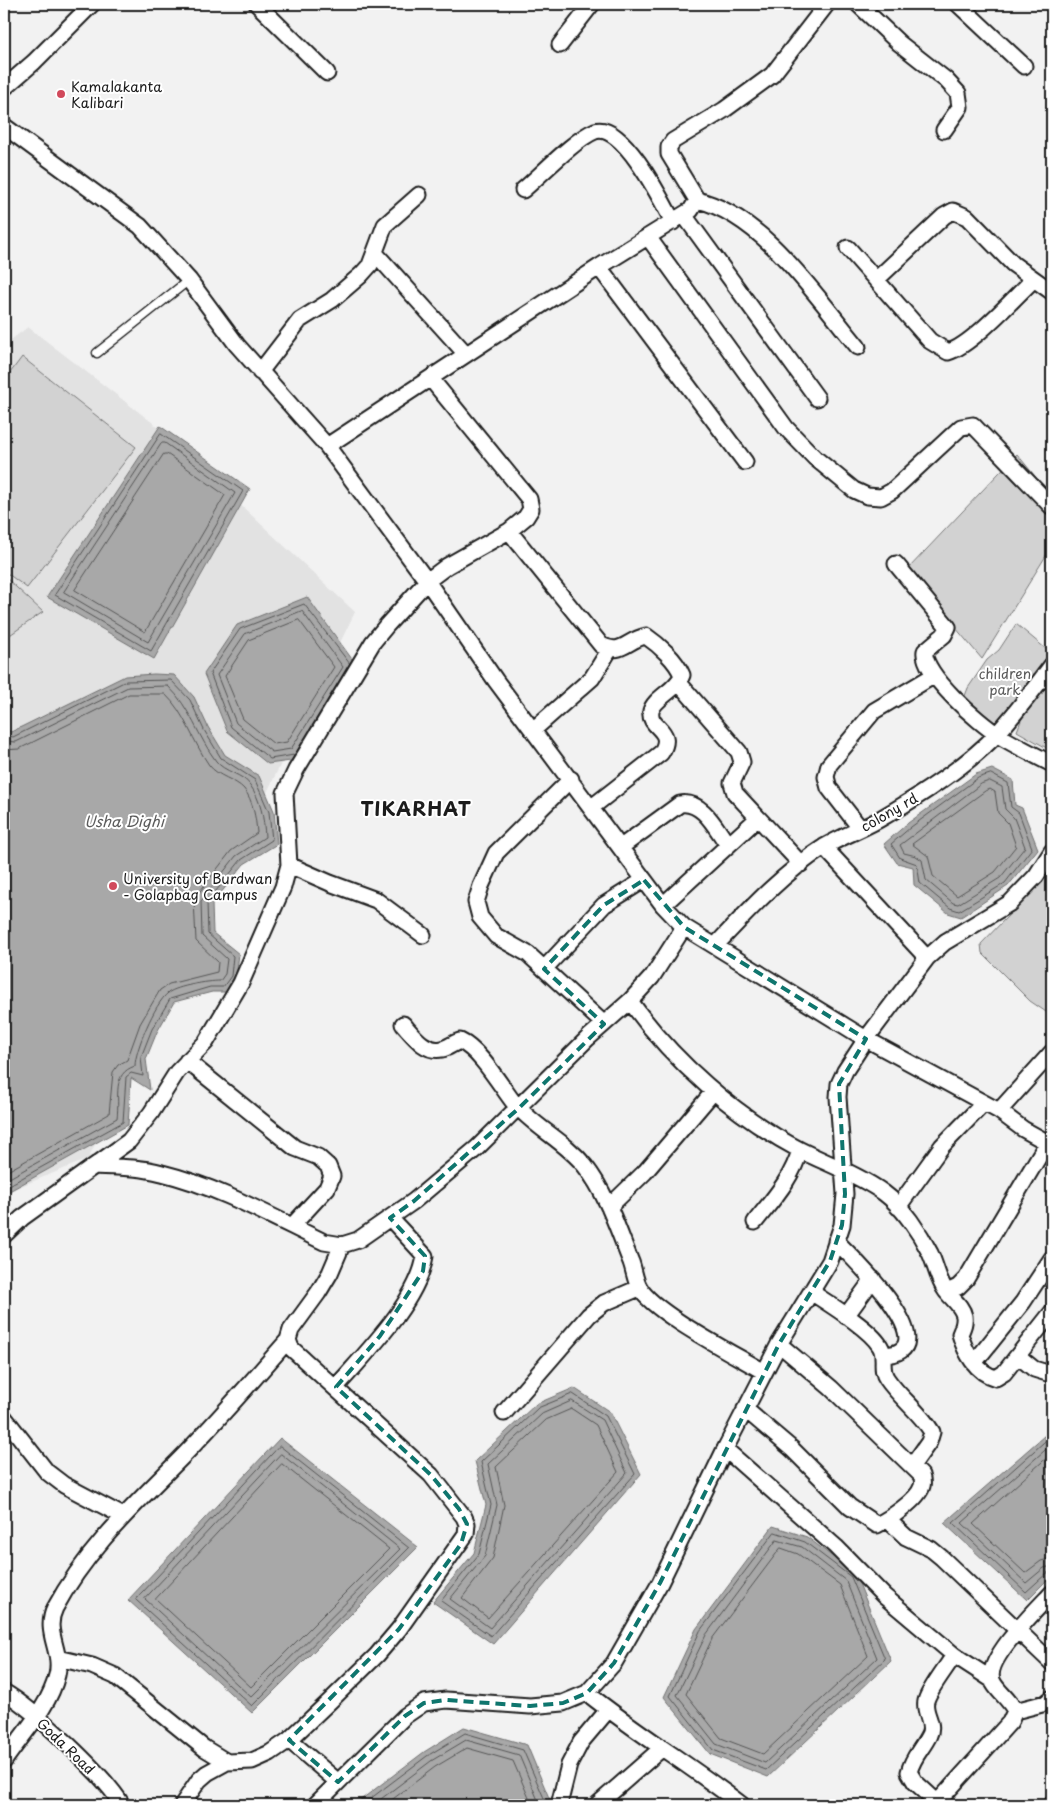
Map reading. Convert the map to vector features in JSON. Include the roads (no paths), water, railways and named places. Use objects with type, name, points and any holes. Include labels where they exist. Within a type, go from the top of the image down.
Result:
[{"type":"street","points":[[4,88],[34,62],[92,4]]},
{"type":"street","points":[[257,4],[327,73]]},
{"type":"street","points":[[560,45],[592,4]]},
{"type":"street","points":[[327,446],[599,267],[696,206],[697,200],[669,154],[669,147],[673,141],[724,110],[772,75],[827,4]]},
{"type":"street","points":[[858,4],[900,43],[946,80],[958,93],[960,107],[944,130]]},
{"type":"street","points":[[958,4],[1024,66]]},
{"type":"street","points":[[4,126],[140,226],[189,280],[236,345],[327,446],[428,581],[533,730],[592,807],[644,880],[663,905],[684,926],[866,1039],[999,1111],[1049,1144],[966,1279],[958,1287],[947,1292]]},
{"type":"street","points":[[523,190],[581,140],[594,132],[604,130],[613,134],[636,161],[678,219],[817,398]]},
{"type":"street","points":[[260,372],[300,320],[345,290],[370,265],[378,239],[386,225],[419,195]]},
{"type":"street","points":[[697,200],[712,204],[727,212],[766,241],[858,347]]},
{"type":"street","points":[[876,280],[944,216],[953,211],[966,218],[1013,264],[1052,292]]},
{"type":"street","points":[[648,237],[786,428],[815,458],[854,490],[867,496],[881,497],[892,492],[961,427],[967,425],[978,429],[1052,507]]},
{"type":"street","points":[[848,248],[930,341],[948,352],[957,350],[970,339],[1033,280]]},
{"type":"street","points":[[375,253],[466,354]]},
{"type":"street","points":[[599,267],[744,462]]},
{"type":"street","points":[[4,1236],[22,1218],[129,1141],[151,1114],[176,1072],[206,1042],[241,983],[283,887],[289,865],[285,793],[296,770],[373,642],[428,581],[447,566],[509,531],[526,517],[531,509],[529,499],[431,379]]},
{"type":"street","points":[[509,531],[601,645],[619,650],[637,638],[646,636],[655,642],[679,668],[682,675],[679,683],[655,704],[651,711],[652,718],[666,736],[666,745],[661,753],[592,807]]},
{"type":"street","points":[[896,564],[948,627],[944,635],[925,651],[924,656],[933,676],[948,692],[996,734],[1052,764]]},
{"type":"street","points":[[533,730],[592,678],[610,649]]},
{"type":"street","name":"colony rd","points":[[715,946],[749,910],[801,864],[824,847],[916,797],[996,734],[1052,664]]},
{"type":"street","points":[[860,828],[829,788],[826,777],[829,766],[874,712],[933,676]]},
{"type":"street","points":[[679,683],[739,752],[742,762],[732,783],[735,793],[801,864]]},
{"type":"street","points":[[571,779],[496,853],[476,902],[480,917],[496,936],[528,954],[604,1024]]},
{"type":"street","points":[[621,847],[680,804],[689,802],[700,807],[728,846]]},
{"type":"street","points":[[663,905],[758,818]]},
{"type":"street","points":[[824,847],[927,958]]},
{"type":"street","points":[[315,1805],[405,1716],[424,1703],[446,1700],[530,1706],[563,1703],[587,1692],[614,1663],[660,1583],[778,1344],[830,1261],[842,1225],[845,1194],[842,1170],[839,1084],[866,1039],[927,958],[945,942],[1010,903],[1036,876],[1052,852]]},
{"type":"street","points":[[289,865],[376,900],[423,935]]},
{"type":"street","points":[[544,969],[604,905],[644,880]]},
{"type":"street","points":[[94,1166],[130,1167],[162,1172],[198,1184],[324,1242],[342,1245],[358,1240],[414,1201],[519,1108],[604,1024],[630,1002],[652,977],[684,926]]},
{"type":"street","points":[[630,1002],[655,1033],[714,1090],[766,1130],[800,1150],[842,1170],[885,1194],[898,1207],[930,1253],[947,1292],[964,1313],[964,1324],[960,1334],[963,1345],[974,1364],[987,1376],[996,1378],[1004,1374],[1052,1312]]},
{"type":"street","points":[[403,1024],[421,1043],[433,1050],[443,1049],[460,1041],[476,1051],[493,1077],[519,1108],[565,1145],[585,1167],[609,1206],[639,1288],[661,1308],[701,1335],[764,1372]]},
{"type":"street","points":[[999,1111],[1052,1052]]},
{"type":"street","points":[[187,1061],[289,1144],[318,1157],[328,1166],[332,1176],[327,1188],[292,1226]]},
{"type":"street","points":[[609,1206],[645,1172],[714,1090]]},
{"type":"street","points":[[898,1207],[942,1146],[984,1103]]},
{"type":"street","points":[[755,1222],[787,1181],[795,1168],[800,1150]]},
{"type":"street","points":[[336,1387],[380,1336],[413,1290],[423,1271],[425,1256],[390,1218]]},
{"type":"street","points":[[836,1241],[874,1279],[905,1323],[908,1337],[902,1348],[892,1355],[883,1355]]},
{"type":"street","points":[[4,1761],[37,1718],[57,1675],[58,1658],[50,1630],[54,1611],[72,1580],[104,1536],[214,1424],[288,1340],[291,1330],[330,1273],[342,1245]]},
{"type":"street","points":[[974,1364],[1023,1302],[1052,1258]]},
{"type":"street","points":[[846,1316],[874,1279]]},
{"type":"street","points":[[504,1413],[588,1315],[604,1303],[639,1288]]},
{"type":"street","points":[[811,1292],[846,1316],[870,1335],[881,1347],[883,1355],[881,1367],[887,1379],[925,1420],[932,1432],[929,1442],[912,1466]]},
{"type":"street","points":[[182,1805],[199,1780],[207,1773],[227,1762],[252,1761],[270,1754],[289,1740],[377,1656],[400,1629],[461,1544],[466,1529],[464,1517],[459,1509],[430,1475],[336,1387],[291,1348],[288,1340]]},
{"type":"street","points":[[745,1409],[792,1449],[850,1507],[866,1520],[877,1525],[888,1520],[916,1496],[922,1486],[921,1475],[912,1466],[831,1388],[778,1344]]},
{"type":"street","points":[[1018,1356],[1034,1369],[1046,1373],[1052,1369]]},
{"type":"street","points":[[4,1417],[47,1472],[64,1484],[123,1516]]},
{"type":"street","points":[[725,1449],[836,1547],[884,1596],[954,1655],[992,1679]]},
{"type":"street","points":[[888,1520],[906,1537],[931,1549],[942,1558],[1052,1663]]},
{"type":"street","points":[[954,1655],[926,1701],[925,1711],[930,1721],[930,1734],[912,1759],[909,1772],[915,1782],[936,1804],[1010,1722],[1015,1711],[1010,1700],[996,1688],[992,1679],[993,1667],[1018,1630],[1052,1593]]},
{"type":"street","points":[[58,1658],[92,1666],[115,1676],[204,1748],[227,1762]]},
{"type":"street","name":"Goda Road","points":[[4,1692],[37,1718],[116,1795],[122,1805]]},
{"type":"street","points":[[587,1692],[661,1750],[698,1772],[742,1805]]},
{"type":"street","points":[[1015,1711],[1050,1703]]},
{"type":"street","points":[[559,1805],[569,1765],[582,1742],[608,1710]]},
{"type":"street","points":[[289,1740],[338,1782]]},
{"type":"street","points":[[597,1805],[661,1750]]},
{"type":"lane","points":[[97,353],[189,280]]},
{"type":"water","points":[[160,426],[250,489],[154,659],[47,597]]},
{"type":"water","points":[[307,597],[357,666],[298,760],[268,764],[227,731],[204,674],[237,625]]},
{"type":"water","name":"Usha Dighi","points":[[174,675],[194,697],[208,727],[225,755],[259,776],[274,811],[277,844],[244,864],[212,904],[213,933],[239,954],[236,978],[227,992],[212,992],[174,1002],[157,1032],[146,1059],[150,1090],[131,1078],[128,1125],[4,1194],[4,728],[11,732],[125,676]]},
{"type":"water","points":[[992,769],[1013,780],[1015,805],[1022,808],[1038,849],[1008,886],[961,917],[948,913],[914,885],[913,867],[897,863],[884,844],[908,823],[976,774]]},
{"type":"water","points":[[574,1388],[610,1412],[641,1474],[493,1644],[433,1602],[474,1553],[486,1505],[475,1461],[536,1404]]},
{"type":"water","points":[[1052,1429],[1052,1575],[1027,1600],[944,1523]]},
{"type":"water","points":[[280,1438],[418,1547],[252,1713],[128,1600]]},
{"type":"water","points":[[773,1526],[807,1537],[855,1574],[891,1661],[768,1777],[710,1754],[664,1697],[696,1629]]},
{"type":"water","points":[[464,1727],[527,1745],[552,1805],[354,1805],[424,1752]]},
{"type":"place","name":"Kamalakanta Kalibari","points":[[61,94]]},
{"type":"place","name":"University of Burdwan - Golapbag Campus","points":[[113,886]]},
{"type":"district","name":"TIKARHAT","points":[[416,808]]},
{"type":"park label","name":"children park","points":[[1005,682]]}]
